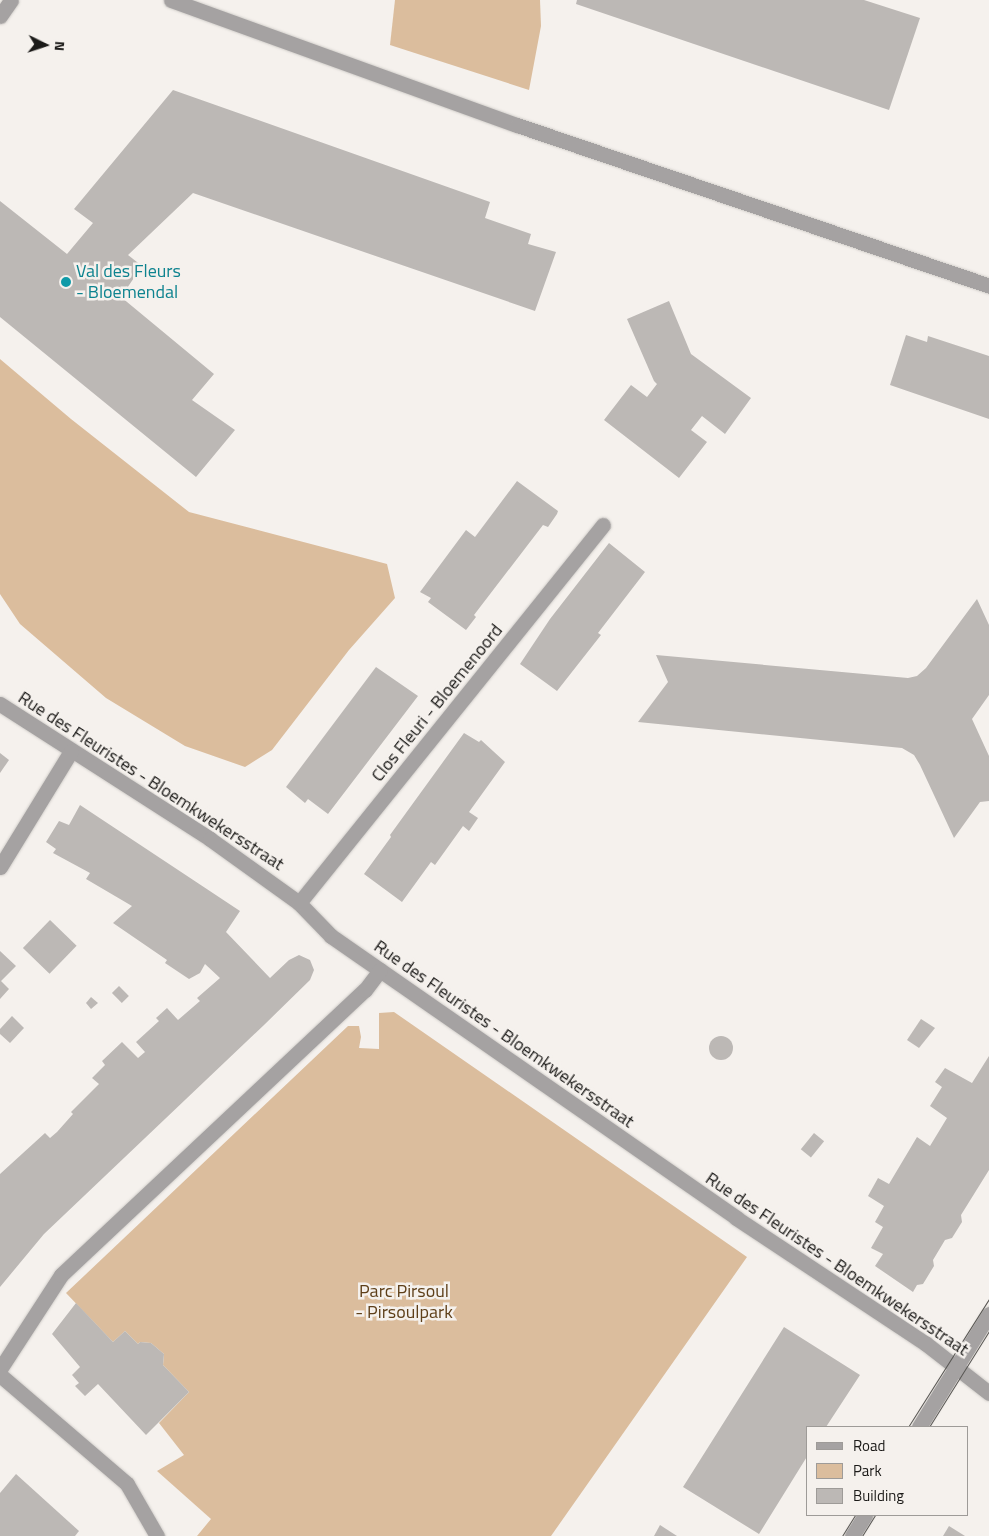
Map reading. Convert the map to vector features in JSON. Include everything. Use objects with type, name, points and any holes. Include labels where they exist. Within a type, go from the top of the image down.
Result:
[{"type":"street","points":[[0,16],[12,0]]},
{"type":"street","points":[[171,0],[517,125],[989,286]]},
{"type":"street","name":"Clos Fleuri - Bloemenoord","points":[[299,903],[603,525]]},
{"type":"street","name":"Rue des Fleuristes - Bloemkwekersstraat","points":[[0,704],[210,839],[299,903],[331,936],[736,1218],[920,1339],[989,1394]]},
{"type":"street","points":[[0,867],[71,751]]},
{"type":"street","points":[[0,1369],[61,1275],[365,990],[380,970]]},
{"type":"street","points":[[920,1426],[989,1314]]},
{"type":"street","points":[[0,1375],[126,1484],[157,1536]]},
{"type":"street","points":[[852,1536],[864,1516]]},
{"type":"green space","points":[[395,0],[540,0],[541,26],[529,90],[390,45]]},
{"type":"green space","points":[[0,359],[71,419],[189,512],[387,564],[395,598],[349,650],[272,750],[245,767],[185,746],[106,698],[20,624],[0,594]]},
{"type":"green space","name":"Parc Pirsoul - Pirsoulpark","points":[[394,1012],[747,1257],[551,1536],[197,1536],[211,1519],[157,1471],[184,1455],[159,1423],[189,1392],[163,1365],[164,1354],[151,1343],[140,1342],[138,1344],[125,1331],[113,1342],[66,1293],[348,1026],[359,1026],[361,1037],[359,1048],[379,1049],[379,1013]]},
{"type":"building","points":[[577,0],[864,0],[920,18],[889,110],[576,4]]},
{"type":"building","name":"Val des Fleurs - Bloemendal","points":[[173,90],[490,202],[485,218],[531,234],[528,244],[556,252],[535,311],[193,193],[128,255],[142,266],[121,297],[214,374],[192,400],[235,430],[196,477],[0,317],[0,201],[67,254],[93,223],[74,209]]},
{"type":"building","points":[[669,301],[691,354],[751,398],[725,434],[702,416],[691,430],[707,442],[679,478],[604,420],[631,385],[647,397],[657,384],[627,319]]},
{"type":"building","points":[[906,335],[927,342],[928,336],[989,356],[989,419],[890,385]]},
{"type":"building","points":[[517,481],[558,511],[557,514],[548,527],[543,525],[474,615],[476,617],[466,630],[428,602],[431,598],[420,592],[466,530],[475,537]]},
{"type":"building","points":[[609,543],[645,572],[598,633],[601,635],[557,691],[520,664],[550,619]]},
{"type":"building","points":[[977,599],[989,625],[989,695],[972,719],[989,756],[989,801],[980,802],[954,838],[920,765],[914,755],[902,748],[638,722],[668,682],[656,655],[908,678],[917,676],[926,668]]},
{"type":"building","points":[[376,667],[418,696],[328,814],[308,799],[305,803],[286,787]]},
{"type":"building","points":[[464,733],[479,742],[481,740],[505,762],[469,812],[478,818],[469,831],[463,826],[435,865],[431,862],[402,902],[364,874]]},
{"type":"building","points":[[0,753],[9,760],[0,773]]},
{"type":"building","points":[[80,805],[240,911],[226,932],[270,978],[289,960],[299,955],[310,960],[314,970],[310,980],[264,1025],[44,1234],[0,1287],[0,1174],[45,1133],[50,1138],[57,1132],[73,1114],[71,1112],[99,1084],[92,1078],[105,1065],[102,1061],[122,1042],[138,1058],[145,1052],[136,1042],[159,1021],[156,1018],[167,1008],[178,1020],[200,1001],[197,998],[220,978],[205,964],[200,973],[189,979],[165,963],[167,960],[113,923],[132,906],[86,879],[90,873],[53,853],[56,849],[46,842],[59,821],[69,825]]},
{"type":"building","points":[[50,920],[77,946],[50,974],[23,948]]},
{"type":"building","points":[[0,951],[16,966],[1,981],[9,989],[0,999]]},
{"type":"building","points":[[119,986],[129,996],[122,1003],[112,993]]},
{"type":"building","points":[[91,997],[98,1003],[91,1009],[86,1003]]},
{"type":"building","points":[[12,1016],[24,1028],[10,1043],[0,1034],[0,1029]]},
{"type":"building","points":[[921,1019],[935,1028],[919,1048],[907,1040]]},
{"type":"building","points":[[721,1036],[730,1039],[733,1048],[730,1057],[721,1060],[712,1057],[709,1048],[712,1039]]},
{"type":"building","points":[[989,1056],[989,1170],[961,1215],[962,1222],[952,1238],[945,1240],[933,1260],[934,1266],[923,1284],[917,1285],[913,1292],[875,1266],[883,1254],[871,1248],[883,1227],[875,1222],[884,1206],[868,1196],[878,1178],[889,1184],[917,1137],[930,1146],[947,1118],[930,1106],[942,1087],[935,1082],[945,1068],[972,1083]]},
{"type":"building","points":[[814,1133],[824,1141],[811,1158],[801,1149]]},
{"type":"building","points":[[76,1303],[113,1342],[125,1331],[138,1344],[140,1342],[151,1343],[164,1354],[163,1365],[189,1392],[146,1435],[98,1384],[85,1396],[75,1386],[79,1383],[72,1375],[80,1367],[52,1334]]},
{"type":"building","points":[[784,1327],[860,1375],[827,1426],[806,1426],[806,1458],[759,1534],[683,1487]]},
{"type":"building","points":[[16,1474],[79,1531],[75,1536],[0,1536],[0,1493]]},
{"type":"building","points":[[660,1525],[677,1536],[654,1536]]},
{"type":"building","points":[[949,1526],[965,1536],[943,1536]]},
{"type":"tram line","points":[[909,1426],[989,1299]]},
{"type":"tram line","points":[[930,1426],[989,1331]]},
{"type":"tram line","points":[[842,1536],[854,1516]]},
{"type":"tram line","points":[[862,1536],[874,1516]]},
{"type":"place","name":"Val des Fleurs - Bloemendal","points":[[66,282]]}]
